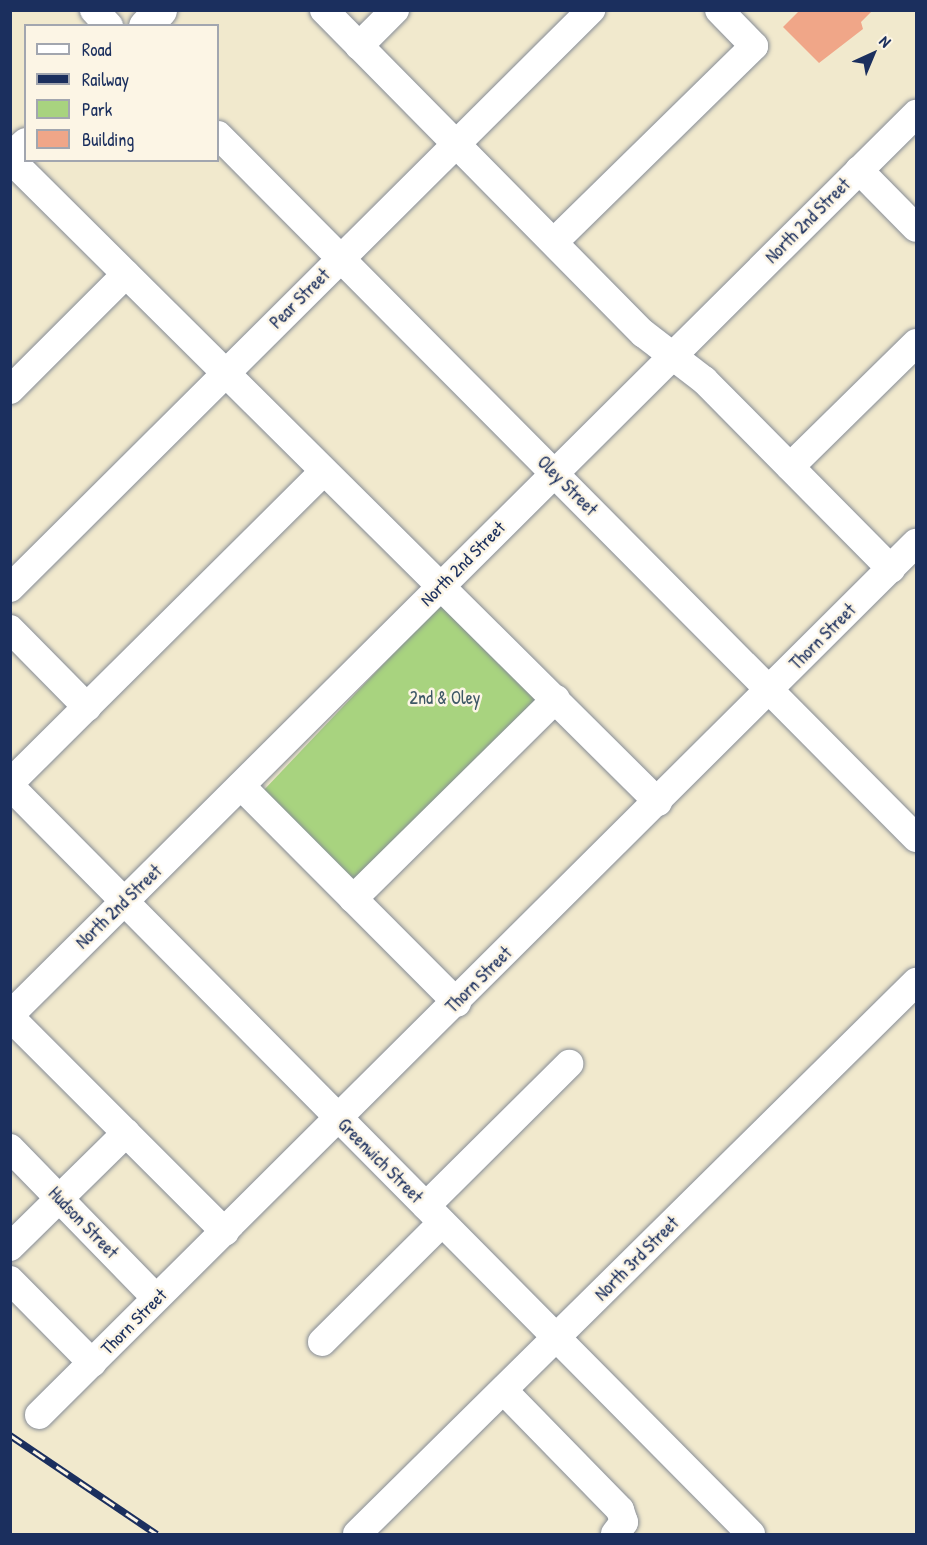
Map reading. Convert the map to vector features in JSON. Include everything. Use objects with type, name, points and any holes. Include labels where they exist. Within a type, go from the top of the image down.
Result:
[{"type":"main road","points":[[147,24],[160,10]]},
{"type":"main road","points":[[10,159],[24,146]]},
{"type":"street","points":[[94,10],[107,24]]},
{"type":"street","points":[[324,10],[554,242],[790,467],[891,569]]},
{"type":"street","points":[[359,46],[394,10]]},
{"type":"street","name":"Pear Street","points":[[15,574],[226,373],[591,10]]},
{"type":"street","points":[[554,242],[754,46],[719,10]]},
{"type":"street","name":"North 2nd Street","points":[[10,1016],[916,114]]},
{"type":"street","name":"Oley Street","points":[[219,136],[916,838]]},
{"type":"street","points":[[10,159],[226,373],[322,472],[556,699],[658,802]]},
{"type":"street","points":[[859,170],[916,228]]},
{"type":"street","points":[[10,390],[126,274]]},
{"type":"street","points":[[790,467],[916,342]]},
{"type":"street","points":[[10,785],[322,472]]},
{"type":"street","name":"Thorn Street","points":[[39,1415],[457,1003],[916,543]]},
{"type":"street","points":[[10,629],[87,707]]},
{"type":"street","points":[[353,898],[556,699]]},
{"type":"street","name":"Greenwich Street","points":[[10,785],[751,1534]]},
{"type":"street","points":[[241,786],[457,1003]]},
{"type":"street","name":"North 3rd Street","points":[[357,1534],[916,982]]},
{"type":"street","points":[[10,1016],[225,1232]]},
{"type":"street","points":[[322,1342],[569,1064]]},
{"type":"street","points":[[10,1247],[61,1200],[126,1133]]},
{"type":"street","name":"Hudson Street","points":[[10,1148],[156,1298]]},
{"type":"street","points":[[10,1280],[92,1363]]},
{"type":"street","points":[[504,1391],[620,1509],[624,1522],[615,1534]]},
{"type":"green space","name":"2nd & Oley","points":[[445,599],[544,697],[356,886],[263,791]]},
{"type":"building","points":[[800,10],[873,10],[861,22],[863,29],[819,63],[783,27]]},
{"type":"railway","points":[[10,1435],[157,1534]]}]
